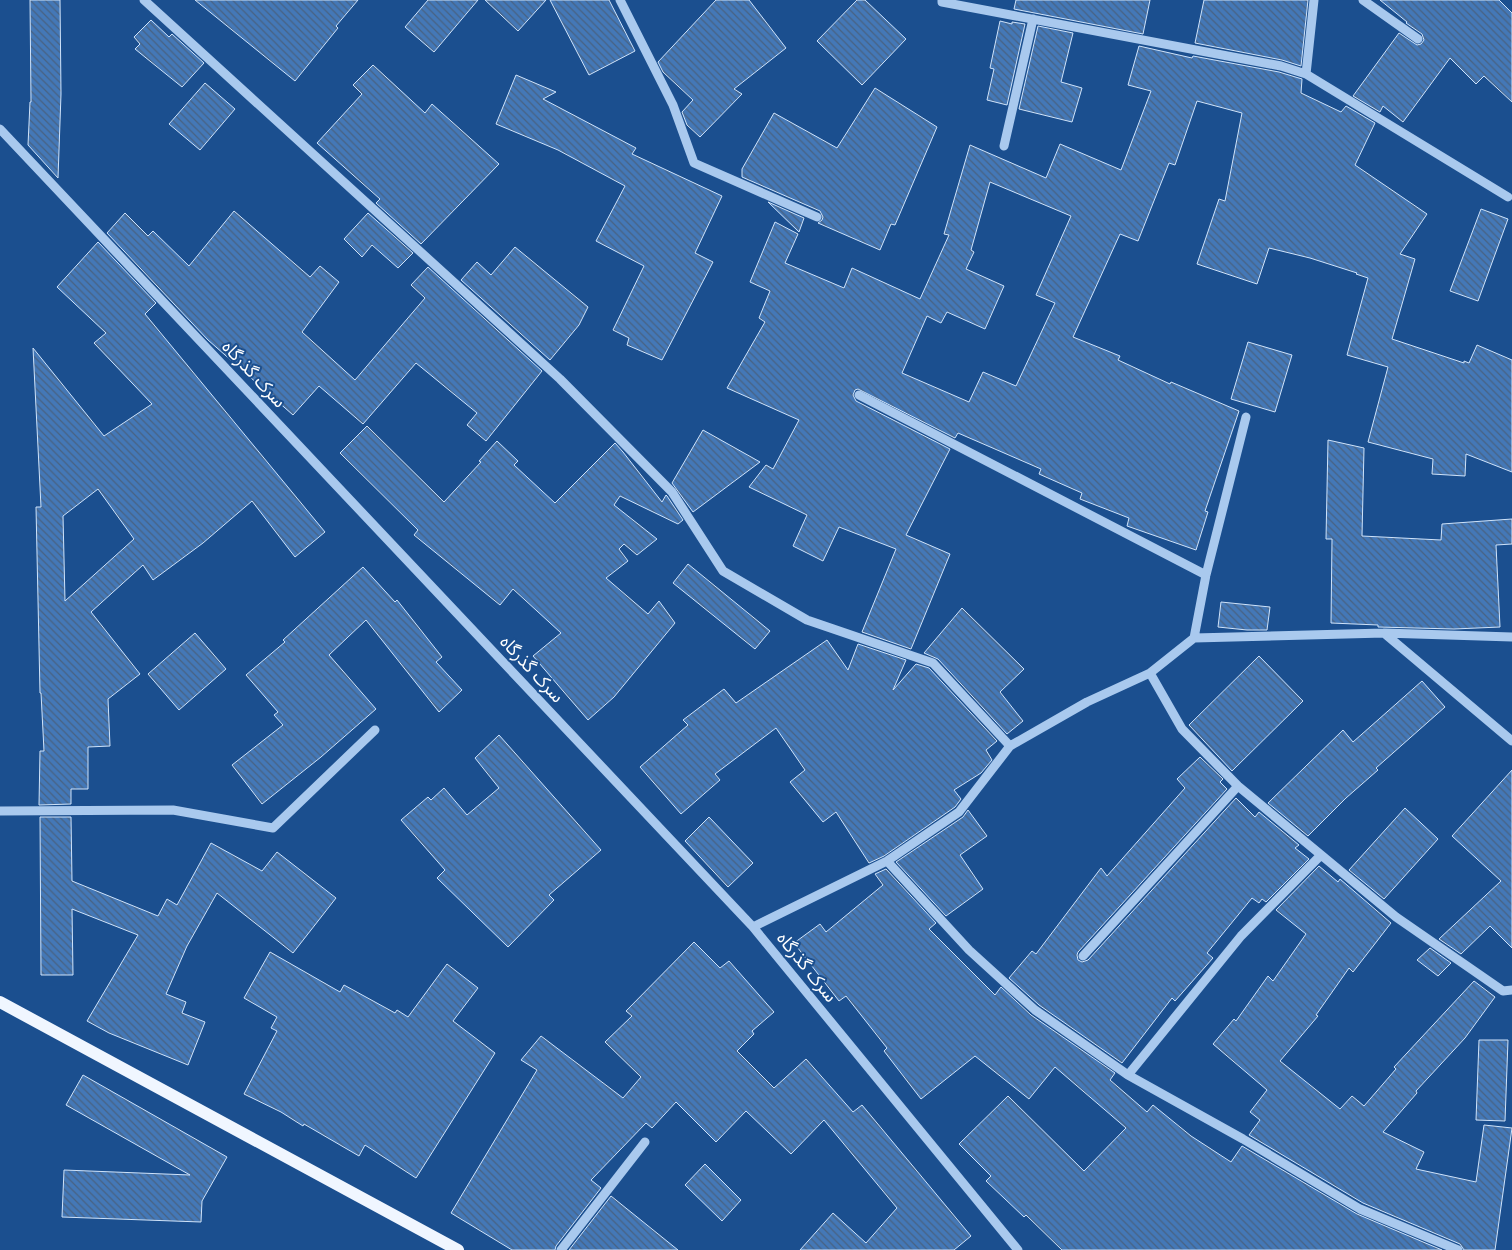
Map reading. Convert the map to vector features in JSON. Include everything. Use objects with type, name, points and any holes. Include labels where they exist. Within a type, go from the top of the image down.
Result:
[{"type":"main road","points":[[0,1002],[458,1250]]},
{"type":"street","points":[[144,0],[560,379],[672,492],[723,572],[808,620],[933,663],[1010,746]]},
{"type":"street","points":[[620,0],[673,105],[694,163],[817,217]]},
{"type":"street","points":[[942,0],[942,2],[1281,66],[1306,74],[1508,197]]},
{"type":"street","points":[[1306,74],[1314,0]]},
{"type":"street","points":[[1363,0],[1418,39]]},
{"type":"street","points":[[1004,146],[1033,19]]},
{"type":"street","name":"سرک گذرگاه","points":[[0,129],[753,927],[1018,1250]]},
{"type":"street","points":[[859,395],[1206,575]]},
{"type":"street","points":[[1194,638],[1206,575],[1246,417]]},
{"type":"street","points":[[753,927],[887,861],[959,812],[1010,746],[1087,702],[1150,673],[1194,638],[1384,634],[1512,637]]},
{"type":"street","points":[[1384,634],[1512,741]]},
{"type":"street","points":[[1150,673],[1182,729],[1238,786],[1396,918],[1503,991],[1512,990]]},
{"type":"street","points":[[0,811],[173,810],[273,828],[375,730]]},
{"type":"street","points":[[1083,956],[1238,786]]},
{"type":"street","points":[[1128,1075],[1241,936],[1321,855]]},
{"type":"street","points":[[887,861],[969,950],[1035,1010],[1128,1075],[1243,1139],[1360,1209],[1458,1250]]},
{"type":"street","points":[[561,1250],[645,1142]]},
{"type":"building","points":[[30,0],[60,0],[61,94],[58,178],[28,145],[31,102]]},
{"type":"building","points":[[195,0],[358,0],[295,81]]},
{"type":"building","points":[[428,0],[478,0],[434,52],[405,27]]},
{"type":"building","points":[[485,0],[546,0],[518,31]]},
{"type":"building","points":[[550,0],[609,0],[635,51],[589,75]]},
{"type":"building","points":[[716,0],[749,0],[786,48],[734,89],[742,94],[700,137],[687,125],[682,112],[693,100],[663,72],[658,62]]},
{"type":"building","points":[[857,0],[865,0],[906,39],[862,85],[817,41]]},
{"type":"building","points":[[1016,0],[1150,0],[1143,34],[1014,9]]},
{"type":"building","points":[[1204,0],[1308,0],[1301,66],[1282,60],[1195,43]]},
{"type":"building","points":[[1380,0],[1499,0],[1512,13],[1512,102],[1484,76],[1476,84],[1450,58],[1403,122],[1383,106],[1380,112],[1353,96],[1399,33],[1417,45],[1421,44],[1424,40],[1422,34],[1406,23]]},
{"type":"building","points":[[151,20],[169,37],[172,34],[204,63],[182,87],[135,49],[140,44],[134,37]]},
{"type":"building","points":[[1000,21],[1012,24],[1012,22],[1025,24],[1007,105],[987,100],[994,69],[990,68]]},
{"type":"building","points":[[1038,26],[1073,33],[1061,82],[1082,88],[1072,122],[1019,109]]},
{"type":"building","points":[[1139,46],[1192,58],[1193,56],[1279,72],[1302,79],[1301,93],[1341,112],[1346,106],[1375,123],[1355,165],[1427,214],[1400,254],[1415,259],[1392,339],[1464,363],[1464,361],[1469,363],[1477,345],[1512,360],[1512,472],[1466,454],[1465,476],[1432,474],[1433,459],[1368,442],[1388,367],[1347,355],[1368,278],[1310,258],[1269,248],[1257,284],[1197,264],[1219,199],[1225,201],[1242,113],[1197,101],[1175,165],[1169,163],[1138,241],[1120,234],[1073,337],[1120,356],[1118,360],[1170,384],[1171,382],[1239,411],[1205,511],[1208,512],[1196,550],[1127,526],[1129,518],[1080,499],[1082,493],[1039,474],[1041,469],[958,433],[955,438],[858,389],[855,390],[853,395],[856,401],[950,449],[906,535],[950,554],[911,649],[862,632],[896,549],[839,527],[823,561],[793,546],[807,515],[749,487],[766,465],[773,469],[799,420],[727,388],[765,322],[759,318],[770,291],[750,282],[775,222],[798,234],[785,263],[844,288],[852,268],[920,299],[949,235],[944,234],[970,145],[1046,178],[1060,144],[1121,170],[1151,91],[1128,85]],"holes":[[[990,182],[1071,216],[1036,295],[1055,303],[1016,386],[983,372],[969,402],[902,373],[927,316],[941,323],[947,312],[985,329],[1004,286],[966,269],[974,252],[971,250]]]},
{"type":"building","points":[[373,65],[425,113],[432,104],[499,164],[421,244],[376,203],[380,199],[317,143],[362,94],[353,85]]},
{"type":"building","points":[[516,75],[556,92],[543,99],[636,148],[632,154],[722,196],[695,253],[713,262],[662,360],[627,345],[629,338],[613,330],[644,266],[596,241],[625,186],[558,150],[496,124]]},
{"type":"building","points":[[205,83],[235,109],[200,150],[169,124]]},
{"type":"building","points":[[875,88],[937,127],[895,225],[891,224],[880,250],[818,223],[823,217],[820,211],[742,177],[742,169],[774,113],[837,148]]},
{"type":"building","points":[[768,202],[804,218],[799,232]]},
{"type":"building","points":[[1481,209],[1508,219],[1478,301],[1450,291]]},
{"type":"building","points":[[234,211],[310,277],[320,266],[339,282],[302,332],[355,380],[425,298],[411,285],[428,267],[542,371],[486,441],[467,425],[477,413],[416,363],[363,424],[319,386],[293,415],[208,340],[107,233],[125,213],[148,236],[153,231],[189,266]]},
{"type":"building","points":[[368,213],[413,253],[398,268],[372,245],[362,257],[344,239]]},
{"type":"building","points":[[98,242],[156,303],[145,314],[325,532],[295,557],[252,501],[203,543],[153,580],[143,565],[91,612],[140,674],[108,699],[110,746],[88,747],[88,789],[71,789],[71,804],[39,805],[40,751],[44,751],[40,693],[36,507],[41,507],[33,348],[104,436],[152,404],[94,343],[106,333],[57,287]],"holes":[[[98,489],[134,539],[65,601],[63,516]]]},
{"type":"building","points":[[515,247],[588,307],[579,325],[550,360],[461,280],[477,262],[491,275]]},
{"type":"building","points":[[1248,342],[1292,355],[1275,412],[1231,399]]},
{"type":"building","points":[[367,426],[444,502],[481,462],[479,461],[497,441],[518,461],[514,465],[555,503],[615,443],[662,502],[667,496],[683,520],[678,524],[620,496],[614,505],[657,539],[637,555],[624,544],[619,549],[628,561],[606,578],[648,614],[659,601],[675,623],[614,697],[588,720],[533,656],[561,633],[513,589],[500,605],[414,535],[418,530],[340,453]]},
{"type":"building","points":[[703,430],[760,462],[693,512],[672,483]]},
{"type":"building","points":[[1328,440],[1364,448],[1362,536],[1441,540],[1442,524],[1512,519],[1512,544],[1496,545],[1500,627],[1454,629],[1378,627],[1378,625],[1331,623],[1332,539],[1326,539]]},
{"type":"building","points":[[688,564],[770,631],[755,649],[673,583]]},
{"type":"building","points":[[363,567],[395,602],[397,600],[442,657],[436,662],[462,690],[439,712],[366,620],[329,655],[376,709],[321,757],[262,804],[232,765],[283,725],[274,715],[278,712],[246,675],[285,642],[283,640]]},
{"type":"building","points":[[1221,602],[1270,607],[1267,630],[1218,627]]},
{"type":"building","points":[[962,608],[1024,669],[1000,692],[1023,721],[1007,734],[938,659],[924,653]]},
{"type":"building","points":[[195,633],[226,669],[179,710],[148,674]]},
{"type":"building","points":[[827,640],[848,670],[858,644],[906,660],[893,690],[916,664],[929,668],[997,741],[986,750],[992,760],[981,773],[954,790],[961,799],[955,807],[884,856],[869,863],[836,812],[823,822],[790,782],[805,770],[776,728],[715,774],[720,780],[681,814],[640,767],[688,725],[683,720],[724,689],[736,703]]},
{"type":"building","points":[[1259,656],[1303,701],[1232,771],[1189,725]]},
{"type":"building","points":[[1422,681],[1445,707],[1376,768],[1378,770],[1346,798],[1308,836],[1268,803],[1343,730],[1353,742]]},
{"type":"building","points":[[499,735],[601,850],[549,895],[554,900],[508,947],[437,878],[445,870],[401,820],[428,797],[431,800],[444,788],[467,815],[499,788],[475,758]]},
{"type":"building","points":[[1200,757],[1223,779],[1220,782],[1227,789],[1078,952],[1078,960],[1082,962],[1088,960],[1236,798],[1255,817],[1259,812],[1299,845],[1295,848],[1309,859],[1266,902],[1262,899],[1259,903],[1252,898],[1207,953],[1213,958],[1175,1001],[1172,998],[1122,1063],[1039,1005],[1009,978],[1032,951],[1036,954],[1101,868],[1107,876],[1185,788],[1177,779]]},
{"type":"building","points":[[1512,770],[1512,948],[1490,926],[1461,954],[1439,939],[1501,881],[1452,836]]},
{"type":"building","points":[[1405,808],[1438,839],[1384,899],[1349,870]]},
{"type":"building","points":[[968,810],[987,836],[960,855],[983,889],[946,916],[896,862],[963,817]]},
{"type":"building","points":[[40,817],[71,817],[72,881],[158,916],[167,899],[177,905],[211,843],[262,871],[277,852],[336,898],[293,953],[217,893],[187,946],[166,994],[186,1002],[182,1013],[205,1022],[188,1065],[109,1033],[87,1021],[138,935],[72,909],[73,975],[41,975]]},
{"type":"building","points":[[709,817],[753,863],[728,887],[685,841]]},
{"type":"building","points":[[1319,866],[1338,882],[1340,879],[1391,923],[1353,972],[1349,968],[1316,1015],[1318,1016],[1280,1061],[1340,1109],[1352,1096],[1364,1106],[1396,1069],[1394,1067],[1474,981],[1495,997],[1465,1038],[1416,1091],[1417,1093],[1383,1132],[1424,1152],[1416,1169],[1476,1182],[1484,1125],[1512,1128],[1495,1250],[1464,1250],[1460,1244],[1363,1203],[1249,1135],[1260,1120],[1250,1112],[1267,1090],[1213,1044],[1234,1019],[1236,1021],[1268,976],[1273,981],[1306,934],[1276,910]]},
{"type":"building","points":[[886,869],[936,923],[929,929],[995,995],[1001,987],[1031,1015],[1115,1073],[1110,1080],[1147,1112],[1153,1105],[1191,1136],[1231,1162],[1242,1146],[1357,1214],[1442,1250],[1062,1250],[1026,1215],[1024,1217],[986,1181],[991,1176],[959,1144],[1008,1096],[1084,1171],[1126,1128],[1055,1067],[1029,1099],[975,1056],[921,1099],[884,1051],[887,1048],[846,996],[839,1001],[794,943],[820,924],[826,932],[883,885],[875,874]]},
{"type":"building","points":[[694,942],[720,968],[729,961],[774,1012],[752,1031],[754,1034],[737,1051],[774,1088],[806,1059],[853,1112],[862,1105],[971,1236],[954,1250],[800,1250],[833,1213],[866,1243],[897,1208],[824,1120],[791,1154],[746,1111],[716,1142],[676,1102],[652,1128],[646,1123],[591,1180],[601,1188],[556,1246],[555,1250],[512,1250],[451,1213],[537,1070],[521,1060],[541,1036],[623,1098],[641,1077],[605,1042],[632,1016],[626,1011]]},
{"type":"building","points":[[1430,948],[1451,963],[1438,976],[1417,960]]},
{"type":"building","points":[[270,952],[340,992],[344,985],[395,1013],[397,1010],[408,1017],[447,964],[478,988],[453,1021],[495,1053],[416,1178],[365,1145],[359,1156],[304,1124],[303,1126],[281,1112],[244,1094],[277,1031],[271,1028],[277,1017],[244,998]]},
{"type":"building","points":[[1479,1040],[1508,1040],[1505,1121],[1476,1120]]},
{"type":"building","points":[[83,1075],[227,1157],[202,1201],[201,1222],[62,1217],[64,1170],[190,1175],[66,1105]]},
{"type":"building","points":[[705,1164],[741,1200],[722,1221],[685,1185]]},
{"type":"building","points":[[611,1196],[678,1250],[569,1250]]}]
